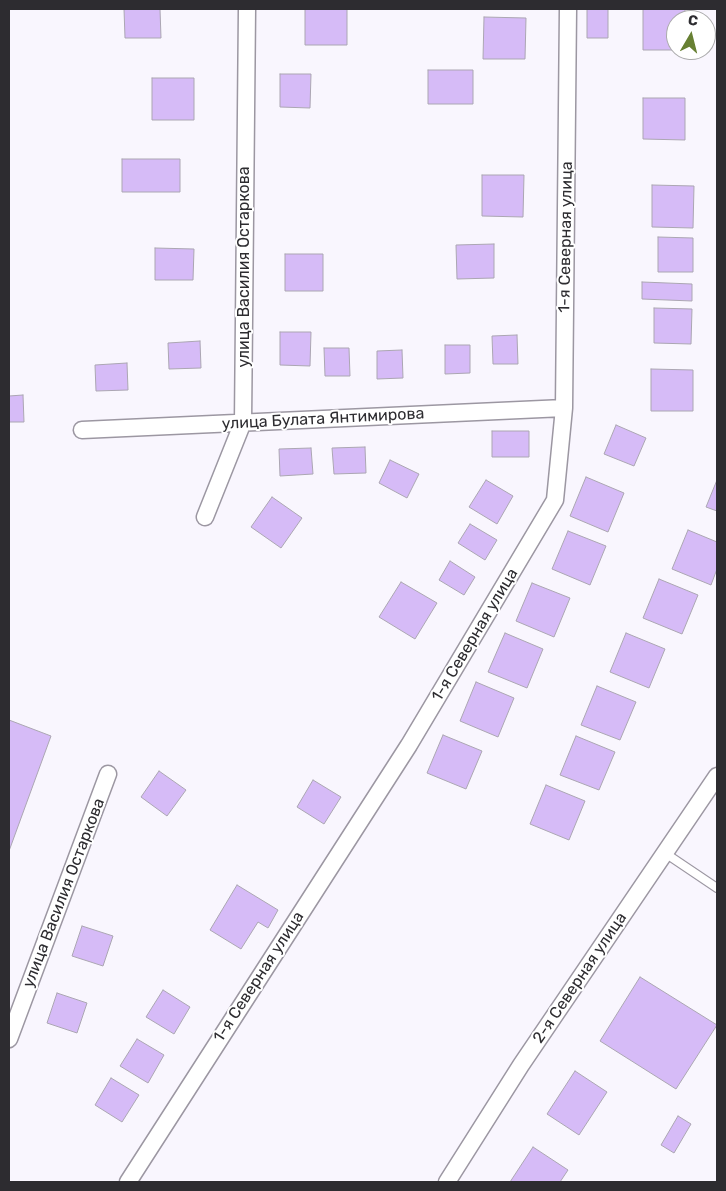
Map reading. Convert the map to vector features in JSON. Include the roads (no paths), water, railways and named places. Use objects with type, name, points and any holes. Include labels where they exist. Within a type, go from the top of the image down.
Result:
[{"type":"street","name":"улица Василия Остаркова","points":[[205,517],[243,422],[246,9]]},
{"type":"street","name":"1-я Северная улица","points":[[128,1182],[409,745],[556,500],[564,408],[568,9]]},
{"type":"street","name":"улица Булата Янтимирова","points":[[82,430],[564,408]]},
{"type":"street","name":"улица Василия Остаркова","points":[[9,1039],[108,774]]},
{"type":"street","name":"2-я Северная улица","points":[[447,1182],[521,1065],[717,776]]},
{"type":"lane","points":[[665,853],[717,888]]}]
